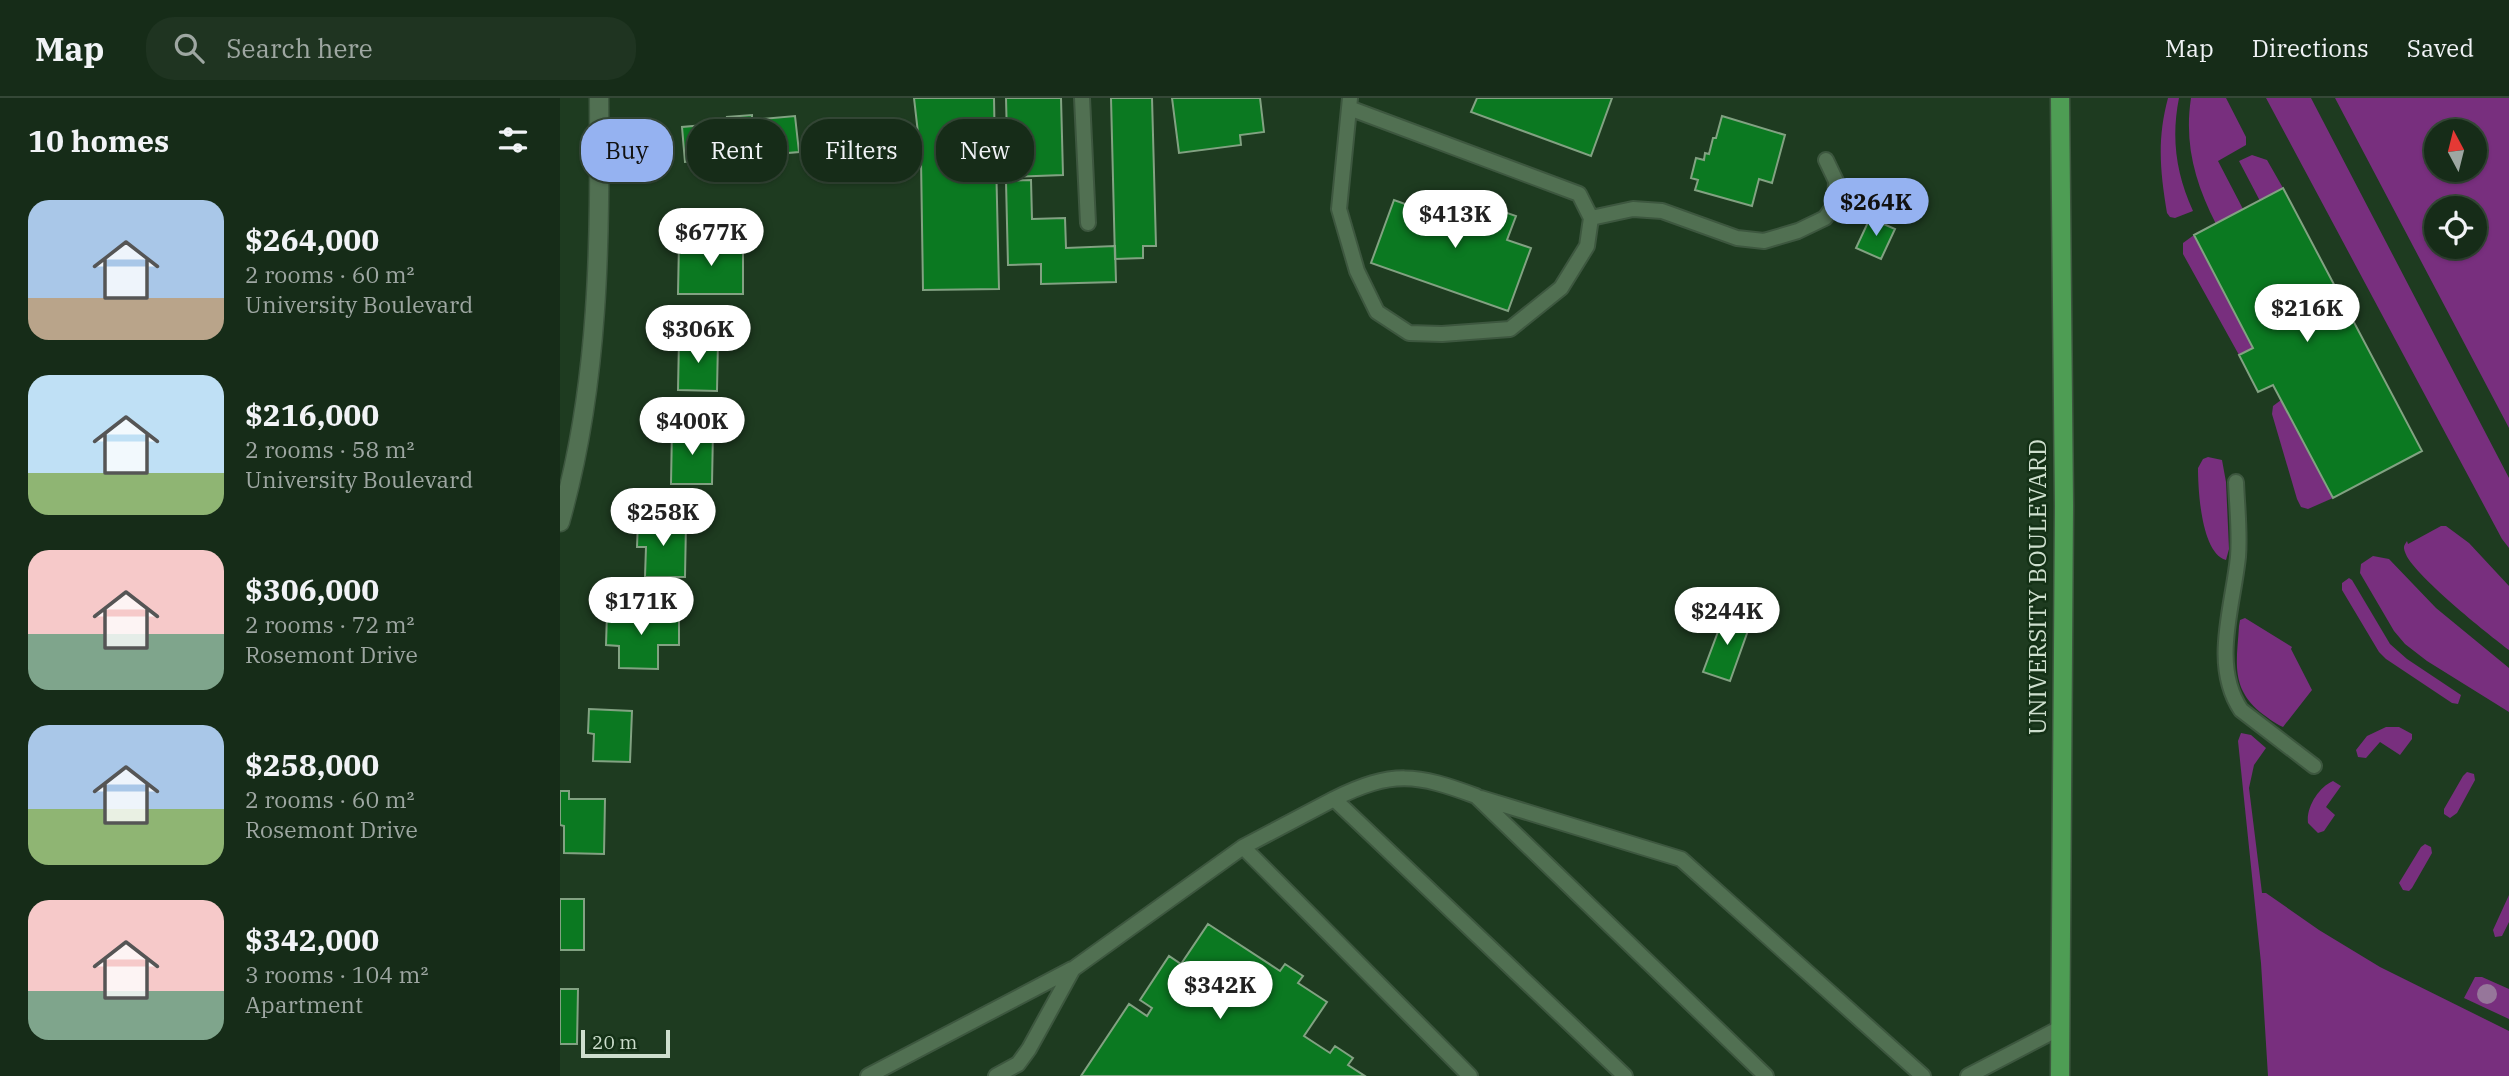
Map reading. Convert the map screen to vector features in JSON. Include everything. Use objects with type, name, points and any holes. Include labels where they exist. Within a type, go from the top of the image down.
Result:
[{"type":"main road","name":"UNIVERSITY BOULEVARD","points":[[2060,98],[2064,506],[2060,1076]]},
{"type":"street","points":[[560,522],[578,451],[593,342],[600,255],[599,98]]},
{"type":"lane","points":[[1082,98],[1088,223]]},
{"type":"lane","points":[[1350,103],[1579,194],[1591,218],[1587,246],[1560,288],[1510,329],[1442,334],[1409,333],[1377,312],[1357,271],[1339,209],[1350,103]]},
{"type":"lane","points":[[1591,218],[1633,209],[1662,211],[1737,238],[1764,241],[1798,231],[1825,218],[1835,204],[1836,181],[1826,160]]},
{"type":"lane","points":[[2236,482],[2238,538],[2226,642],[2229,684],[2233,698],[2241,710],[2314,766]]},
{"type":"lane","points":[[868,1076],[1073,969],[1243,847],[1360,786],[1389,779],[1416,777],[1440,782],[1476,796],[1681,859],[1923,1076]]},
{"type":"lane","points":[[1476,796],[1766,1076]]},
{"type":"lane","points":[[1334,799],[1625,1076]]},
{"type":"lane","points":[[1243,847],[1470,1076]]},
{"type":"lane","points":[[996,1076],[1018,1064],[1029,1049],[1073,969]]},
{"type":"lane","points":[[1968,1076],[2060,1028]]},
{"type":"shaded area","points":[[2168,98],[2179,98],[2175,142],[2179,170],[2193,211],[2175,218],[2167,213],[2161,169],[2162,127]]},
{"type":"shaded area","points":[[2191,98],[2226,98],[2246,137],[2246,145],[2218,161],[2243,209],[2216,224],[2202,193],[2193,163],[2189,131]]},
{"type":"shaded area","points":[[2266,98],[2311,98],[2509,478],[2509,548],[2502,539]]},
{"type":"shaded area","points":[[2335,98],[2509,98],[2509,428]]},
{"type":"shaded area","points":[[2252,155],[2267,160],[2283,188],[2260,201],[2239,161]]},
{"type":"shaded area","points":[[2194,235],[2253,348],[2239,355],[2183,254],[2183,243]]},
{"type":"shaded area","points":[[2281,400],[2333,498],[2308,509],[2301,507],[2297,499],[2272,414],[2273,406]]},
{"type":"shaded area","points":[[2208,457],[2222,460],[2226,482],[2229,549],[2226,560],[2211,546],[2203,519],[2198,468],[2203,459]]},
{"type":"shaded area","points":[[2441,526],[2446,526],[2469,543],[2509,586],[2509,650],[2435,588],[2410,562],[2404,546],[2407,541],[2408,544]]},
{"type":"shaded area","points":[[2373,556],[2389,559],[2436,608],[2509,668],[2509,712],[2427,661],[2405,644],[2394,631],[2360,573],[2361,564]]},
{"type":"shaded area","points":[[2349,578],[2390,644],[2407,659],[2461,695],[2458,704],[2452,703],[2379,652],[2342,590],[2342,583]]},
{"type":"shaded area","points":[[2245,618],[2292,647],[2312,690],[2283,727],[2250,703],[2240,683],[2237,662],[2239,626],[2240,620]]},
{"type":"shaded area","points":[[2386,727],[2399,727],[2412,734],[2412,739],[2400,755],[2380,742],[2366,758],[2358,757],[2356,750],[2367,736]]},
{"type":"shaded area","points":[[2241,733],[2251,735],[2266,748],[2254,765],[2249,788],[2262,893],[2266,893],[2319,930],[2380,967],[2509,1031],[2509,1076],[2268,1076],[2261,963],[2238,741]]},
{"type":"shaded area","points":[[2467,772],[2474,774],[2475,780],[2457,813],[2450,818],[2444,814],[2444,809]]},
{"type":"shaded area","points":[[2333,781],[2341,786],[2326,807],[2335,815],[2324,831],[2318,833],[2308,823],[2311,804],[2318,793]]},
{"type":"shaded area","points":[[2425,844],[2431,847],[2432,853],[2412,888],[2409,891],[2403,890],[2399,883]]},
{"type":"shaded area","points":[[2509,895],[2509,922],[2502,936],[2495,937],[2493,930]]},
{"type":"shaded area","points":[[2475,977],[2482,977],[2509,989],[2509,1019],[2464,998]]},
{"type":"building","points":[[914,98],[994,98],[994,119],[936,119],[936,182],[997,182],[999,289],[923,290],[922,119],[916,119]]},
{"type":"building","points":[[1006,98],[1061,98],[1063,175],[1034,176],[1034,119],[1007,119]]},
{"type":"building","points":[[1111,98],[1152,98],[1156,246],[1143,246],[1143,258],[1115,259]]},
{"type":"building","points":[[1172,98],[1260,98],[1264,132],[1240,135],[1241,145],[1179,153]]},
{"type":"building","points":[[1477,98],[1612,98],[1591,156],[1471,112]]},
{"type":"building","points":[[752,115],[752,119],[727,119]]},
{"type":"building","points":[[795,116],[799,152],[787,153],[787,119],[763,119]]},
{"type":"building","points":[[1722,116],[1785,135],[1772,183],[1759,179],[1752,206],[1695,190],[1698,180],[1691,178],[1696,158],[1704,160],[1705,153],[1709,154]]},
{"type":"building","points":[[682,127],[687,127],[687,162],[685,162]]},
{"type":"building","points":[[1006,182],[1031,182],[1032,219],[1065,218],[1066,248],[1115,246],[1116,282],[1041,284],[1041,264],[1008,265]]},
{"type":"building","points":[[2283,188],[2422,451],[2333,498],[2273,385],[2258,392],[2239,355],[2253,348],[2194,235]]},
{"type":"building","points":[[1453,194],[1516,216],[1507,240],[1531,248],[1508,311],[1371,263],[1394,200],[1444,218]]},
{"type":"building","points":[[1870,218],[1895,229],[1881,259],[1856,248]]},
{"type":"building","points":[[679,242],[743,242],[743,294],[678,294]]},
{"type":"building","points":[[679,339],[718,340],[717,391],[678,390]]},
{"type":"building","points":[[672,429],[713,430],[712,484],[671,484]]},
{"type":"building","points":[[638,521],[686,522],[685,577],[645,577],[646,547],[637,547]]},
{"type":"building","points":[[607,613],[679,614],[679,645],[658,645],[658,669],[619,668],[619,646],[606,645]]},
{"type":"building","points":[[1725,613],[1751,622],[1730,681],[1703,672]]},
{"type":"building","points":[[589,709],[632,711],[630,762],[593,761],[594,734],[588,733]]},
{"type":"building","points":[[560,791],[569,791],[569,799],[605,799],[604,854],[564,853],[564,826],[560,825]]},
{"type":"building","points":[[560,899],[584,899],[584,950],[560,950]]},
{"type":"building","points":[[1208,924],[1280,971],[1285,964],[1303,976],[1298,983],[1327,1002],[1304,1036],[1330,1053],[1335,1046],[1353,1058],[1348,1065],[1365,1076],[1081,1076],[1129,1004],[1147,1016],[1152,1008],[1140,1000],[1169,956],[1181,964]]},
{"type":"building","points":[[560,989],[578,989],[577,1044],[560,1044]]}]
